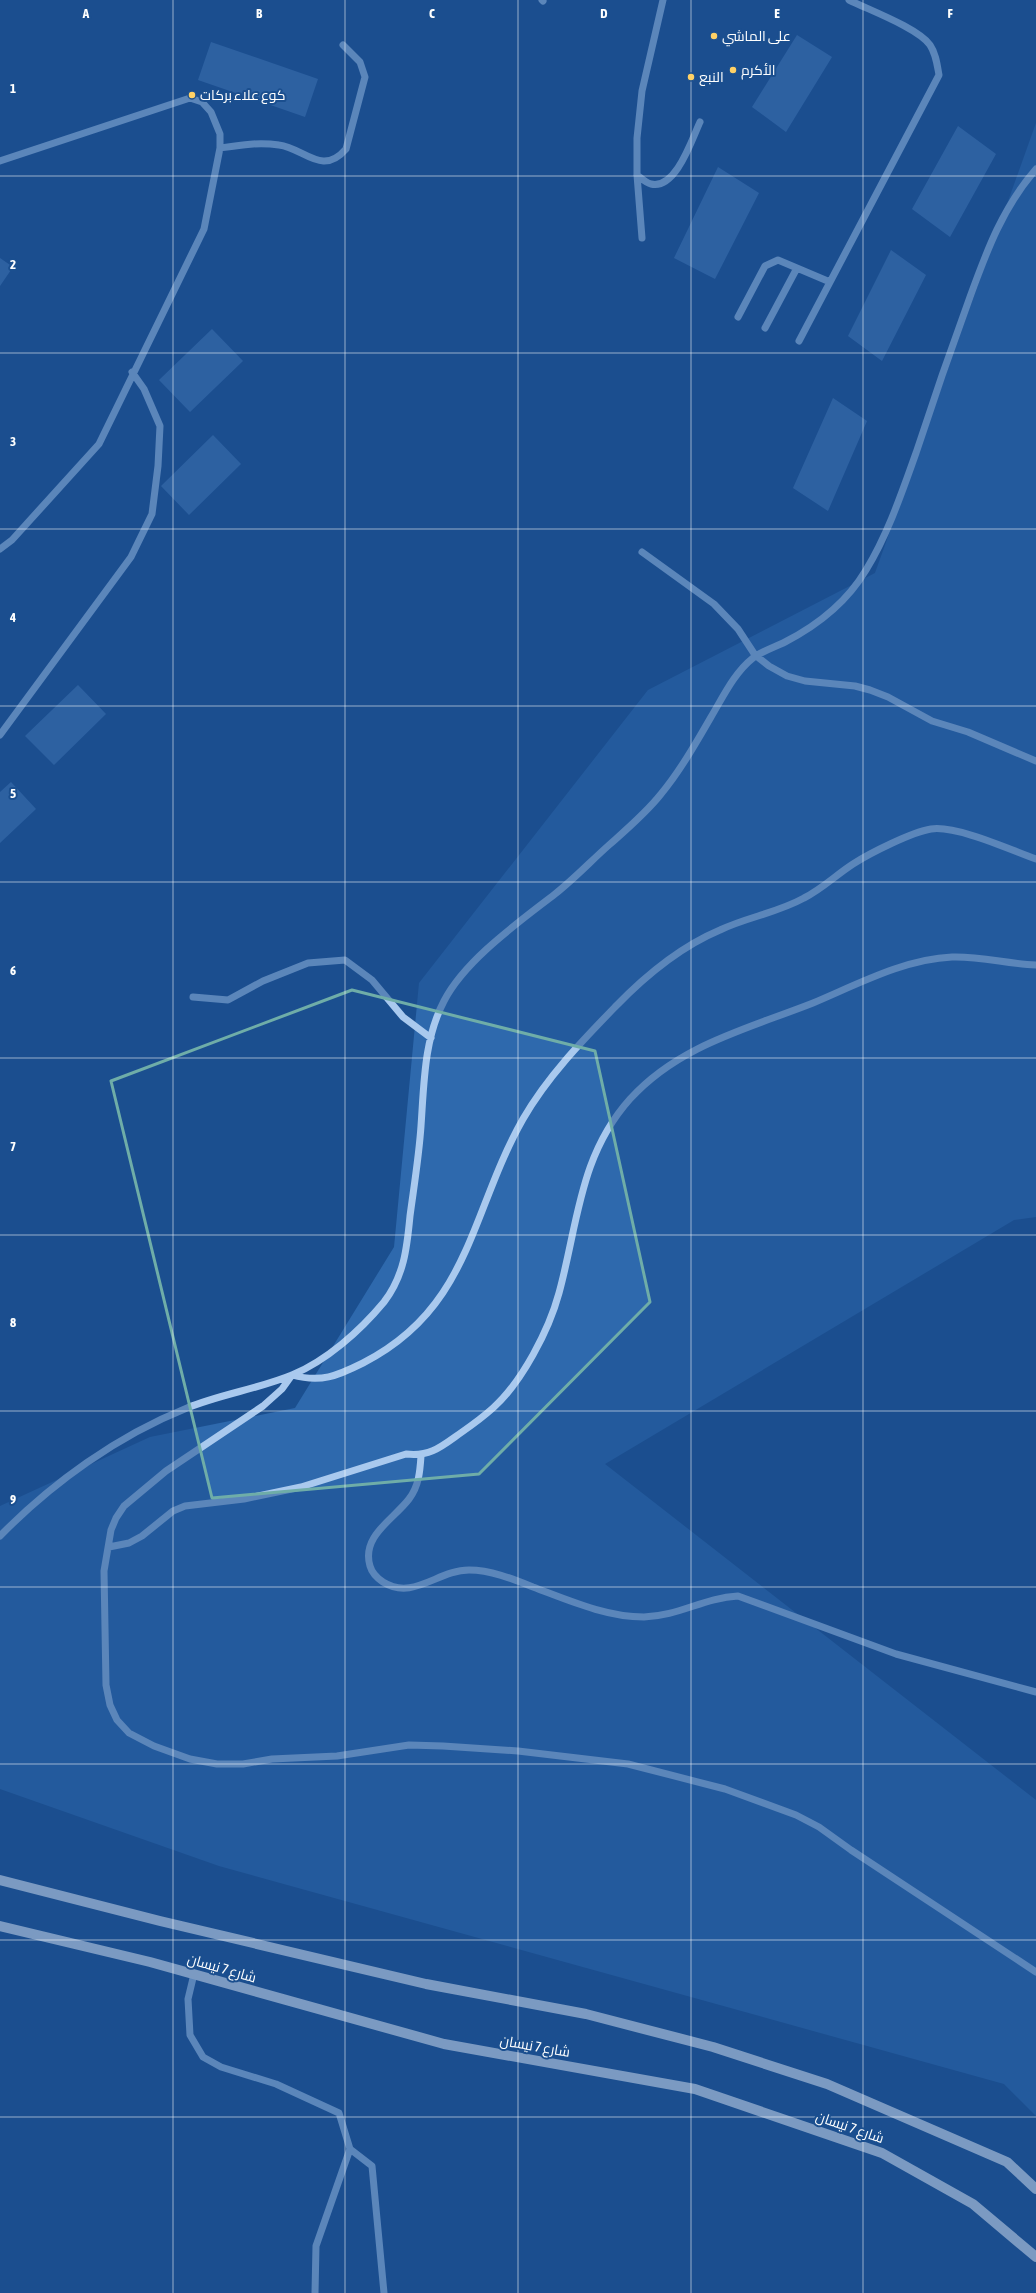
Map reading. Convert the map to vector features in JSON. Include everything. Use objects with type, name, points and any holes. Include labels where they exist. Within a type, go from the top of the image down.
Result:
[{"type":"main road","name":"شارع 7 نيسان","points":[[0,1880],[160,1921],[411,1980],[586,2014],[713,2047],[826,2084],[1007,2162],[1036,2189]]},
{"type":"main road","name":"شارع 7 نيسان","points":[[0,1926],[194,1974],[444,2044],[695,2089],[882,2153],[973,2204],[1036,2257]]},
{"type":"street","points":[[642,238],[637,176],[637,138],[642,91],[663,0]]},
{"type":"street","points":[[799,341],[939,75],[936,58],[930,45],[916,33],[849,0]]},
{"type":"street","points":[[220,148],[251,143],[281,145],[319,161],[331,160],[340,155],[346,149],[365,77],[360,62],[343,45]]},
{"type":"street","points":[[0,161],[190,98],[202,102],[212,112],[220,134],[220,148],[204,229],[132,372],[99,444],[12,540],[0,549]]},
{"type":"street","points":[[637,176],[651,184],[665,182],[677,171],[700,122]]},
{"type":"street","points":[[0,1536],[41,1497],[80,1468],[128,1438],[188,1407],[292,1375],[321,1360],[361,1326],[387,1298],[399,1278],[408,1245],[422,1122],[423,1086],[431,1038],[443,1001],[452,987],[506,933],[561,889],[640,817],[661,794],[729,686],[755,656],[787,641],[837,607],[865,572],[882,540],[908,475],[992,236],[1018,190],[1036,169]]},
{"type":"street","points":[[738,317],[765,266],[778,260],[830,282]]},
{"type":"street","points":[[765,328],[797,268]]},
{"type":"street","points":[[0,735],[131,557],[152,514],[158,466],[160,426],[144,389],[132,372]]},
{"type":"street","points":[[642,552],[714,604],[738,629],[755,656],[787,676],[805,681],[855,686],[870,690],[888,697],[932,721],[968,732],[1036,761]]},
{"type":"street","points":[[292,1375],[308,1379],[327,1379],[353,1368],[380,1354],[404,1338],[426,1315],[446,1290],[464,1257],[508,1148],[547,1082],[616,1006],[646,980],[693,944],[720,929],[793,904],[812,894],[854,864],[920,831],[933,828],[952,832],[1003,847],[1036,859]]},
{"type":"street","points":[[109,1547],[128,1543],[142,1536],[174,1511],[185,1506],[244,1499],[301,1487],[346,1474],[395,1456],[406,1454],[421,1456],[438,1449],[494,1407],[511,1388],[549,1323],[559,1292],[579,1202],[589,1166],[600,1141],[630,1100],[650,1080],[675,1060],[703,1044],[900,968],[952,957],[1036,965]]},
{"type":"street","points":[[192,997],[228,1000],[263,981],[308,963],[345,960],[372,980],[403,1018],[431,1038]]},
{"type":"street","points":[[292,1375],[282,1389],[263,1406],[166,1471],[124,1506],[112,1530],[104,1587],[106,1685],[110,1705],[117,1720],[129,1733],[154,1746],[190,1759],[217,1764],[243,1764],[272,1759],[337,1756],[409,1745],[518,1751],[628,1764],[725,1789],[796,1815],[819,1827],[851,1850],[1036,1972]]},
{"type":"street","points":[[421,1456],[417,1486],[409,1499],[383,1526],[372,1540],[368,1553],[370,1566],[377,1578],[390,1586],[404,1589],[418,1587],[454,1572],[468,1570],[492,1573],[602,1611],[624,1616],[644,1617],[677,1613],[712,1599],[738,1596],[896,1654],[1036,1692]]},
{"type":"street","points":[[194,1974],[188,1998],[190,2035],[203,2057],[221,2067],[276,2084],[339,2113],[350,2149],[372,2166],[384,2293]]},
{"type":"street","points":[[315,2293],[316,2246],[350,2149]]},
{"type":"highlighted area","points":[[352,990],[595,1051],[650,1302],[479,1474],[212,1498],[111,1081]]},
{"type":"shaded area","points":[[1036,123],[1036,1217],[1014,1220],[605,1464],[1036,1800],[1036,2116],[1004,2084],[219,1866],[0,1789],[0,1506],[150,1437],[295,1408],[394,1247],[419,983],[648,690],[875,573]]},
{"type":"building","points":[[797,35],[832,57],[786,132],[752,107]]},
{"type":"building","points":[[211,42],[318,79],[305,117],[198,80]]},
{"type":"building","points":[[958,126],[996,154],[950,237],[912,209]]},
{"type":"building","points":[[718,167],[759,193],[715,279],[674,258]]},
{"type":"building","points":[[891,250],[926,275],[882,361],[848,336]]},
{"type":"building","points":[[0,258],[13,267],[0,286]]},
{"type":"building","points":[[212,329],[243,361],[190,412],[159,380]]},
{"type":"building","points":[[833,398],[867,421],[828,511],[793,488]]},
{"type":"building","points":[[213,435],[241,464],[189,515],[161,486]]},
{"type":"building","points":[[78,685],[106,714],[54,765],[25,736]]},
{"type":"building","points":[[11,782],[36,809],[0,843],[0,792]]},
{"type":"place","name":"على الماشي","points":[[714,36]]},
{"type":"place","name":"الأكرم","points":[[733,70]]},
{"type":"place","name":"النبع","points":[[691,77]]},
{"type":"place","name":"كوع علاء بركات","points":[[192,95]]}]
